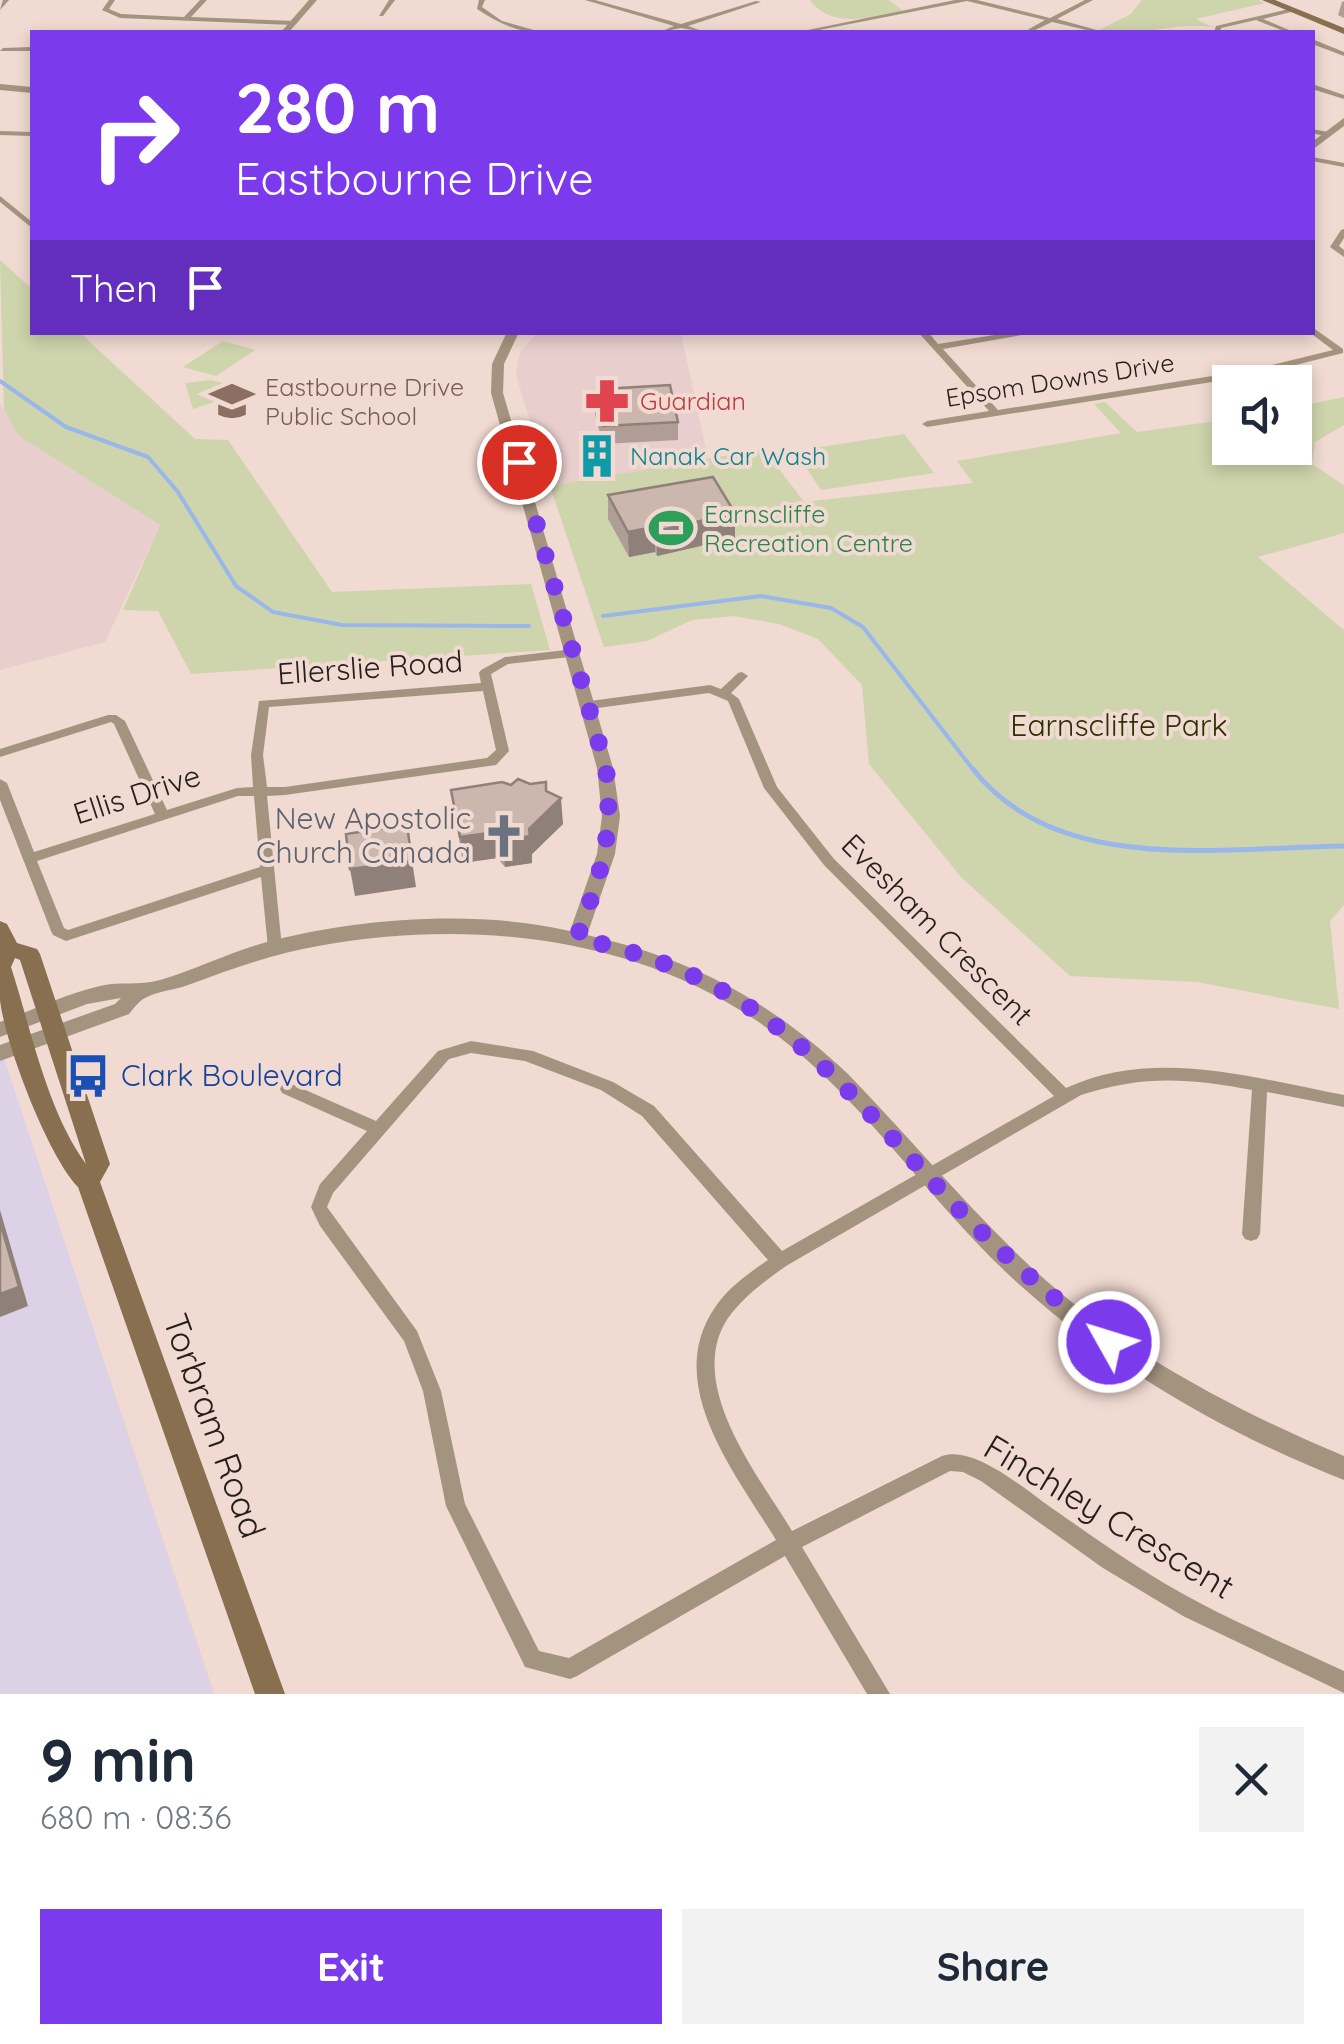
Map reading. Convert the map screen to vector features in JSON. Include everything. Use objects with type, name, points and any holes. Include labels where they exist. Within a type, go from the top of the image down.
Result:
[{"type":"main road","points":[[1267,0],[1344,31]]},
{"type":"main road","name":"Torbram Road","points":[[88,1182],[98,1164],[29,954],[4,939],[0,968],[15,1032],[74,1172],[88,1182],[270,1694]]},
{"type":"street","points":[[0,8],[6,0]]},
{"type":"street","points":[[112,0],[105,10],[109,14],[294,23]]},
{"type":"street","points":[[186,18],[204,0]]},
{"type":"street","points":[[287,30],[313,0]]},
{"type":"street","points":[[381,15],[392,0]]},
{"type":"street","points":[[482,0],[479,8],[492,18],[531,30]]},
{"type":"street","points":[[588,0],[695,30]]},
{"type":"street","points":[[608,6],[624,0]]},
{"type":"street","points":[[811,30],[968,0],[1093,30]]},
{"type":"street","points":[[1031,30],[1090,0]]},
{"type":"street","points":[[669,30],[758,2]]},
{"type":"street","points":[[1216,30],[1293,10]]},
{"type":"street","points":[[1256,18],[1286,30]]},
{"type":"street","points":[[1315,42],[1344,54]]},
{"type":"street","points":[[1,49],[30,49]]},
{"type":"street","points":[[1324,90],[1344,84]]},
{"type":"street","points":[[0,87],[30,90]]},
{"type":"street","points":[[1315,87],[1344,97]]},
{"type":"street","points":[[1315,144],[1344,121]]},
{"type":"street","points":[[1315,132],[1325,134]]},
{"type":"street","points":[[0,133],[30,134]]},
{"type":"street","points":[[1315,159],[1344,165]]},
{"type":"street","points":[[0,198],[30,224]]},
{"type":"street","points":[[1344,232],[1334,247],[1344,254]]},
{"type":"street","name":"Epsom Downs Drive","points":[[927,424],[1256,372],[1340,350],[1315,332]]},
{"type":"street","points":[[512,335],[498,364],[497,393],[606,768],[611,816],[606,854],[577,938]]},
{"type":"street","points":[[925,335],[995,412]]},
{"type":"street","name":"Epsom Downs Drive","points":[[936,347],[1014,335]]},
{"type":"street","points":[[262,790],[491,762],[503,750],[485,673],[492,665],[574,654]]},
{"type":"street","points":[[590,705],[710,689],[725,692],[742,676]]},
{"type":"street","name":"Ellerslie Road","points":[[275,948],[257,755],[264,704],[486,687]]},
{"type":"street","name":"Evesham Crescent","points":[[725,692],[734,699],[771,788],[829,862],[1063,1095]]},
{"type":"street","points":[[0,753],[112,718],[120,722],[163,816]]},
{"type":"street","points":[[0,783],[58,931],[66,936],[266,870]]},
{"type":"street","name":"Ellis Drive","points":[[30,858],[236,792],[262,790]]},
{"type":"street","points":[[0,1053],[15,1032],[122,1009],[137,993],[275,948],[350,932],[441,925],[577,938],[671,966],[764,1014],[834,1073],[1029,1278],[1109,1342],[1214,1406],[1344,1468]]},
{"type":"street","points":[[288,1089],[380,1130],[444,1055],[471,1047],[527,1054],[607,1086],[648,1111],[780,1261]]},
{"type":"street","points":[[879,1694],[718,1426],[702,1384],[706,1344],[716,1315],[739,1288],[780,1261],[1041,1112],[1063,1095],[1135,1074],[1190,1073],[1344,1101]]},
{"type":"street","points":[[1251,1234],[1260,1084]]},
{"type":"street","name":"Finchley Crescent","points":[[380,1130],[326,1189],[319,1207],[411,1337],[432,1391],[456,1506],[532,1660],[570,1669],[788,1544],[949,1462],[965,1463],[1190,1609],[1344,1682]]},
{"type":"shaded area","points":[[535,335],[681,335],[708,459],[550,486],[516,375],[520,352]]},
{"type":"shaded area","points":[[0,404],[19,436],[160,525],[105,642],[0,670]]},
{"type":"shaded area","points":[[0,1046],[56,1216],[214,1694],[0,1694]]},
{"type":"green space","points":[[810,0],[889,0],[903,11],[841,18],[829,15]]},
{"type":"green space","points":[[1142,0],[1265,3],[1196,19],[1212,27],[1099,30],[1131,14]]},
{"type":"green space","points":[[0,260],[30,287],[30,335],[82,335],[195,439],[228,440],[332,592],[531,584],[550,650],[191,674],[158,611],[123,610],[160,525],[19,436],[4,410]]},
{"type":"green space","points":[[223,341],[255,350],[216,376],[183,367]]},
{"type":"green space","points":[[211,380],[251,390],[193,409],[185,383]]},
{"type":"green space","name":"Earnscliffe Park","points":[[1344,397],[1344,425],[1315,442],[1312,464],[1312,404]]},
{"type":"green space","name":"Earnscliffe Park","points":[[1105,402],[1137,432],[1212,422],[1212,465],[1312,464],[1344,485],[1344,533],[1258,557],[1344,630],[1344,905],[1330,921],[1339,1009],[1197,982],[1070,976],[961,877],[869,764],[862,685],[818,639],[779,624],[734,616],[692,620],[647,641],[604,647],[550,486],[764,449],[804,502],[973,483],[957,461],[1121,433],[1094,404]]},
{"type":"green space","points":[[904,434],[934,473],[821,490],[795,451]]},
{"type":"building","points":[[670,385],[678,422],[603,426],[595,398],[602,389]]},
{"type":"building","points":[[713,477],[735,513],[657,531],[654,527],[628,532],[608,495]]},
{"type":"building","points":[[518,779],[530,784],[546,782],[546,791],[561,798],[529,829],[530,836],[503,841],[495,832],[460,837],[451,790],[502,782],[511,785]]},
{"type":"building","points":[[407,825],[412,861],[350,869],[346,834]]},
{"type":"building","points":[[0,1222],[19,1287],[0,1294]]},
{"type":"waterway","points":[[0,381],[66,427],[148,457],[178,492],[236,586],[273,612],[342,625],[529,626]]},
{"type":"waterway","points":[[603,616],[761,596],[831,608],[863,627],[975,772]]},
{"type":"waterway","points":[[973,769],[1008,803],[1050,827],[1096,841],[1196,851],[1344,846]]},
{"type":"place","name":"Eastbourne Drive Public School","points":[[232,401]]},
{"type":"place","name":"Guardian","points":[[607,401]]},
{"type":"place","name":"Nanak Car Wash","points":[[597,456]]},
{"type":"place","name":"Earnscliffe Recreation Centre","points":[[671,528]]},
{"type":"place","name":"New Apostolic Church Canada","points":[[504,836]]},
{"type":"place","name":"Clark Boulevard","points":[[88,1076]]},
{"type":"route","points":[[519,462],[606,768],[611,816],[606,854],[577,938],[671,966],[764,1014],[834,1073],[951,1202],[1029,1278],[1109,1342]]}]
